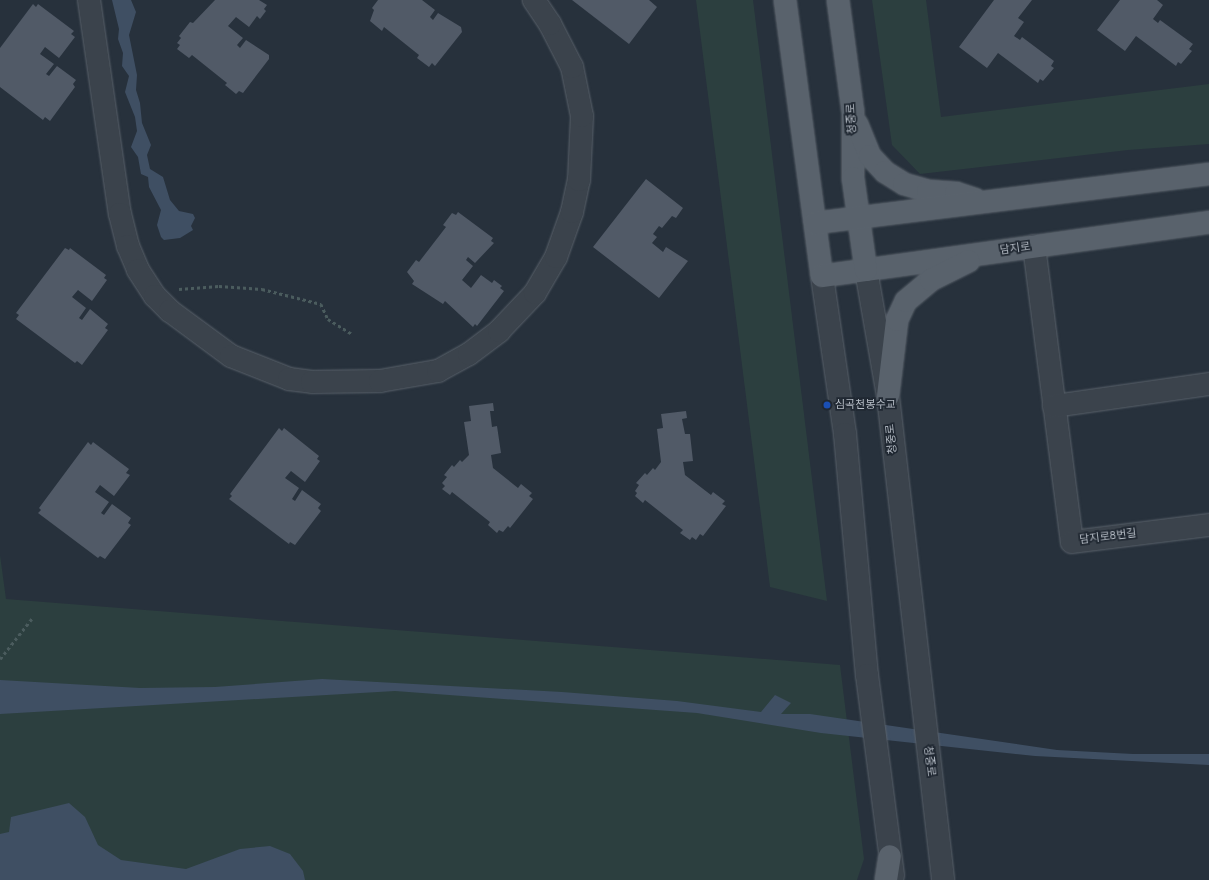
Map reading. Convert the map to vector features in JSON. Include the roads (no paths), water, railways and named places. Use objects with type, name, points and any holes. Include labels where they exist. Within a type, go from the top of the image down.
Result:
[{"type":"main road","points":[[785,0],[822,276]]},
{"type":"main road","name":"청중로","points":[[838,0],[853,112],[853,178],[866,270]]},
{"type":"main road","points":[[853,112],[870,156],[885,172],[904,184],[928,191],[956,193],[987,203]]},
{"type":"main road","points":[[815,223],[987,203],[1209,174]]},
{"type":"main road","name":"담지로","points":[[822,276],[1209,222]]},
{"type":"main road","points":[[888,396],[897,320],[906,301],[931,280],[988,253]]},
{"type":"main road","points":[[886,880],[890,856]]},
{"type":"street","points":[[89,0],[120,214],[128,246],[138,270],[155,296],[188,327],[231,356],[290,379],[312,382],[380,381],[438,371],[469,354],[499,331],[534,293],[556,257],[570,218],[579,180],[582,116],[577,83],[560,42],[534,0]]},
{"type":"street","name":"담지로8번길","points":[[1034,246],[1072,542],[1209,525]]},
{"type":"street","name":"청중로","points":[[866,270],[888,396],[918,674],[936,810],[943,880]]},
{"type":"street","points":[[822,276],[845,434],[867,675],[894,880]]},
{"type":"street","points":[[1054,406],[1209,384]]},
{"type":"water","points":[[112,0],[131,0],[136,12],[129,35],[137,75],[136,90],[140,103],[142,123],[151,145],[147,155],[150,169],[163,177],[170,200],[179,211],[193,214],[195,218],[191,226],[193,230],[180,238],[164,240],[161,237],[157,225],[161,210],[149,187],[148,177],[141,174],[138,157],[131,147],[137,131],[135,117],[125,92],[129,76],[122,66],[123,53],[118,39],[119,29]]},
{"type":"water","points":[[322,679],[562,692],[677,701],[761,712],[775,695],[791,703],[781,714],[810,714],[1057,750],[1133,754],[1209,754],[1209,765],[1035,756],[821,733],[697,713],[395,691],[0,714],[0,680],[140,688],[215,687]]},
{"type":"water","points":[[69,803],[85,817],[98,845],[121,860],[186,869],[240,849],[270,846],[290,854],[303,871],[305,880],[0,880],[0,834],[9,832],[11,817]]},
{"type":"place","name":"심곡천봉수교","points":[[827,405]]}]
